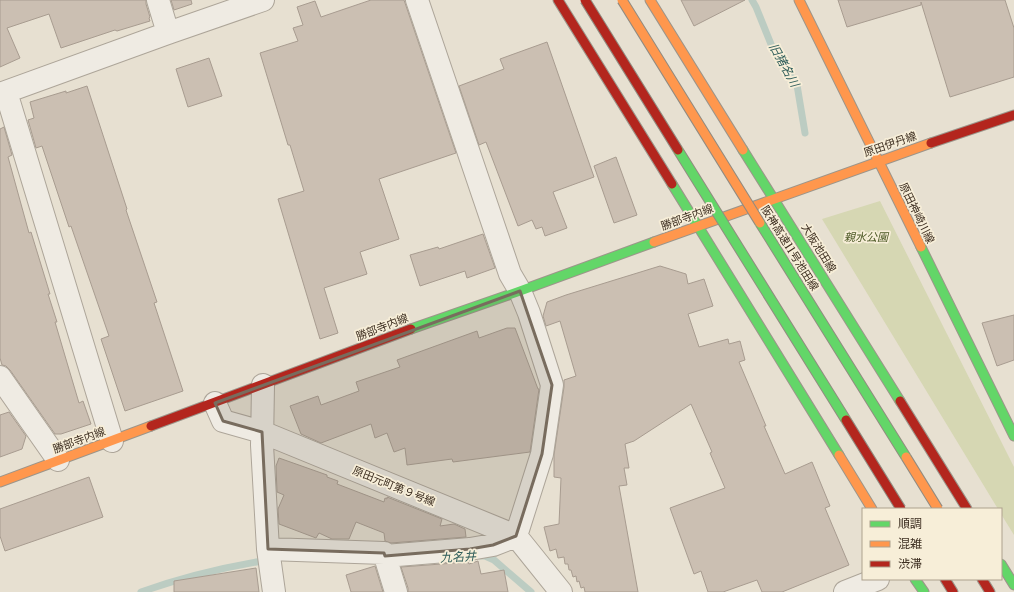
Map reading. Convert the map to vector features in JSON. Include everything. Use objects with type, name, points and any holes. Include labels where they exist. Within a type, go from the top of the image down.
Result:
[{"type":"main road","points":[[558,0],[696,226],[871,508]]},
{"type":"main road","points":[[585,0],[900,508]]},
{"type":"main road","name":"阪神高速11号池田線","points":[[622,0],[937,508]]},
{"type":"main road","name":"大阪池田線","points":[[650,0],[966,508]]},
{"type":"main road","name":"原田神崎川線","points":[[799,0],[1014,436]]},
{"type":"main road","name":"原田伊丹線","points":[[774,198],[1014,114]]},
{"type":"main road","name":"勝部寺内線","points":[[0,482],[431,322],[774,198]]},
{"type":"main road","points":[[1002,566],[1014,585]]},
{"type":"main road","points":[[917,580],[924,592]]},
{"type":"main road","points":[[946,580],[953,592]]},
{"type":"main road","points":[[983,580],[990,592]]},
{"type":"street","points":[[158,0],[168,33]]},
{"type":"street","points":[[112,441],[3,93],[262,0]]},
{"type":"street","points":[[385,556],[470,549],[493,545],[516,536],[542,454],[552,385],[529,313],[520,291],[510,274],[418,0]]},
{"type":"street","points":[[0,378],[58,460]]},
{"type":"street","points":[[263,385],[262,445],[268,549],[274,592]]},
{"type":"street","name":"原田元町第９号線","points":[[214,403],[223,421],[262,432],[516,536],[561,592]]},
{"type":"street","points":[[268,549],[384,553],[396,592]]},
{"type":"street","points":[[845,592],[875,580]]},
{"type":"highlighted area","points":[[520,291],[552,385],[542,454],[516,536],[493,545],[470,549],[385,556],[384,553],[268,549],[262,432],[223,421],[215,403]]},
{"type":"green space","name":"親水公園","points":[[880,201],[1014,467],[1014,535],[1002,516],[1002,508],[997,508],[822,219]]},
{"type":"building","points":[[0,0],[146,0],[150,21],[117,31],[115,30],[61,48],[49,14],[7,28],[20,58],[0,67]]},
{"type":"building","points":[[171,0],[191,0],[192,4],[174,10]]},
{"type":"building","points":[[371,0],[404,0],[456,153],[379,179],[399,239],[360,252],[367,274],[324,288],[338,333],[320,339],[278,199],[304,191],[290,145],[288,145],[260,53],[298,41],[293,28],[303,25],[297,7],[315,1],[321,17]]},
{"type":"building","points":[[681,0],[745,0],[694,26]]},
{"type":"building","points":[[838,0],[1005,0],[1014,28],[1014,77],[950,97],[921,2],[921,5],[847,27]]},
{"type":"building","points":[[547,42],[594,177],[553,192],[567,228],[545,236],[542,227],[536,229],[532,220],[518,226],[486,142],[479,145],[459,86],[504,69],[500,59]]},
{"type":"building","points":[[209,58],[222,96],[188,107],[176,69]]},
{"type":"building","points":[[87,86],[157,302],[154,303],[183,391],[125,411],[101,339],[109,336],[71,226],[69,227],[42,146],[36,148],[28,120],[34,118],[30,102]]},
{"type":"building","points":[[4,127],[12,155],[8,157],[29,233],[31,232],[50,294],[48,294],[57,322],[55,322],[79,403],[83,401],[91,424],[61,434],[55,434],[10,370],[6,366],[2,365],[0,358],[0,129]]},
{"type":"building","points":[[616,157],[637,215],[614,223],[594,166]]},
{"type":"building","points":[[483,234],[495,268],[467,278],[465,271],[420,286],[410,255],[438,247],[439,249]]},
{"type":"building","points":[[660,266],[686,274],[688,284],[704,279],[713,306],[688,314],[699,347],[728,339],[729,344],[740,341],[745,360],[739,362],[785,474],[812,462],[830,506],[825,508],[849,565],[782,592],[762,592],[757,580],[723,592],[708,592],[701,571],[694,574],[670,508],[725,488],[710,453],[712,452],[691,404],[634,441],[625,444],[629,468],[624,468],[627,485],[619,486],[638,592],[585,592],[584,587],[581,588],[579,581],[577,582],[576,576],[573,577],[571,570],[569,570],[568,564],[565,564],[564,557],[558,558],[556,549],[550,551],[544,527],[559,524],[561,478],[554,477],[554,455],[564,380],[576,376],[560,321],[546,326],[543,316],[547,302]]},
{"type":"building","points":[[1014,315],[1014,360],[997,366],[982,323]]},
{"type":"building","points":[[507,328],[515,328],[539,389],[530,452],[453,462],[452,459],[407,465],[405,448],[394,452],[387,433],[375,438],[371,424],[321,443],[301,434],[290,406],[318,396],[321,405],[359,391],[356,382],[400,367],[397,360],[477,331],[479,338]]},
{"type":"building","points":[[9,412],[26,436],[22,449],[0,457],[0,415]]},
{"type":"building","points":[[279,458],[327,475],[327,477],[338,481],[337,484],[384,502],[385,498],[387,499],[387,497],[442,519],[440,526],[454,524],[465,529],[466,537],[391,543],[385,541],[384,533],[356,522],[349,539],[332,539],[319,533],[316,538],[279,524],[278,509],[284,495],[277,492],[276,466]]},
{"type":"building","points":[[89,477],[103,517],[5,551],[0,536],[0,509]]},
{"type":"building","points":[[478,561],[481,574],[504,570],[508,592],[408,592],[401,567],[468,562],[469,564]]},
{"type":"building","points":[[375,566],[383,592],[351,592],[346,575]]},
{"type":"building","points":[[256,568],[259,592],[174,592],[174,581]]},
{"type":"waterway","name":"旧猪名川","points":[[752,0],[775,54],[797,85],[805,133]]},
{"type":"waterway","name":"九名井","points":[[481,556],[494,560],[531,592]]},
{"type":"waterway","name":"九名井","points":[[141,592],[201,574],[262,561]]},
{"type":"traffic: fast","points":[[678,150],[846,420]]},
{"type":"traffic: fast","points":[[743,150],[900,401]]},
{"type":"traffic: fast","points":[[672,184],[839,455]]},
{"type":"traffic: fast","points":[[760,223],[906,457]]},
{"type":"traffic: fast","points":[[411,329],[654,242]]},
{"type":"traffic: fast","points":[[921,247],[1014,436]]},
{"type":"traffic: fast","points":[[1002,566],[1014,585]]},
{"type":"traffic: fast","points":[[916,580],[924,592]]},
{"type":"traffic: slow","points":[[622,0],[760,223]]},
{"type":"traffic: slow","points":[[650,0],[743,150]]},
{"type":"traffic: slow","points":[[799,0],[921,247]]},
{"type":"traffic: slow","points":[[654,242],[931,143]]},
{"type":"traffic: slow","points":[[0,482],[151,426]]},
{"type":"traffic: slow","points":[[839,455],[871,508]]},
{"type":"traffic: slow","points":[[906,457],[937,508]]},
{"type":"traffic: jam","points":[[558,0],[672,184]]},
{"type":"traffic: jam","points":[[585,0],[678,150]]},
{"type":"traffic: jam","points":[[931,143],[1014,115]]},
{"type":"traffic: jam","points":[[151,426],[411,329]]},
{"type":"traffic: jam","points":[[900,401],[966,508]]},
{"type":"traffic: jam","points":[[846,420],[900,508]]},
{"type":"traffic: jam","points":[[946,580],[953,592]]},
{"type":"traffic: jam","points":[[983,580],[990,592]]}]
